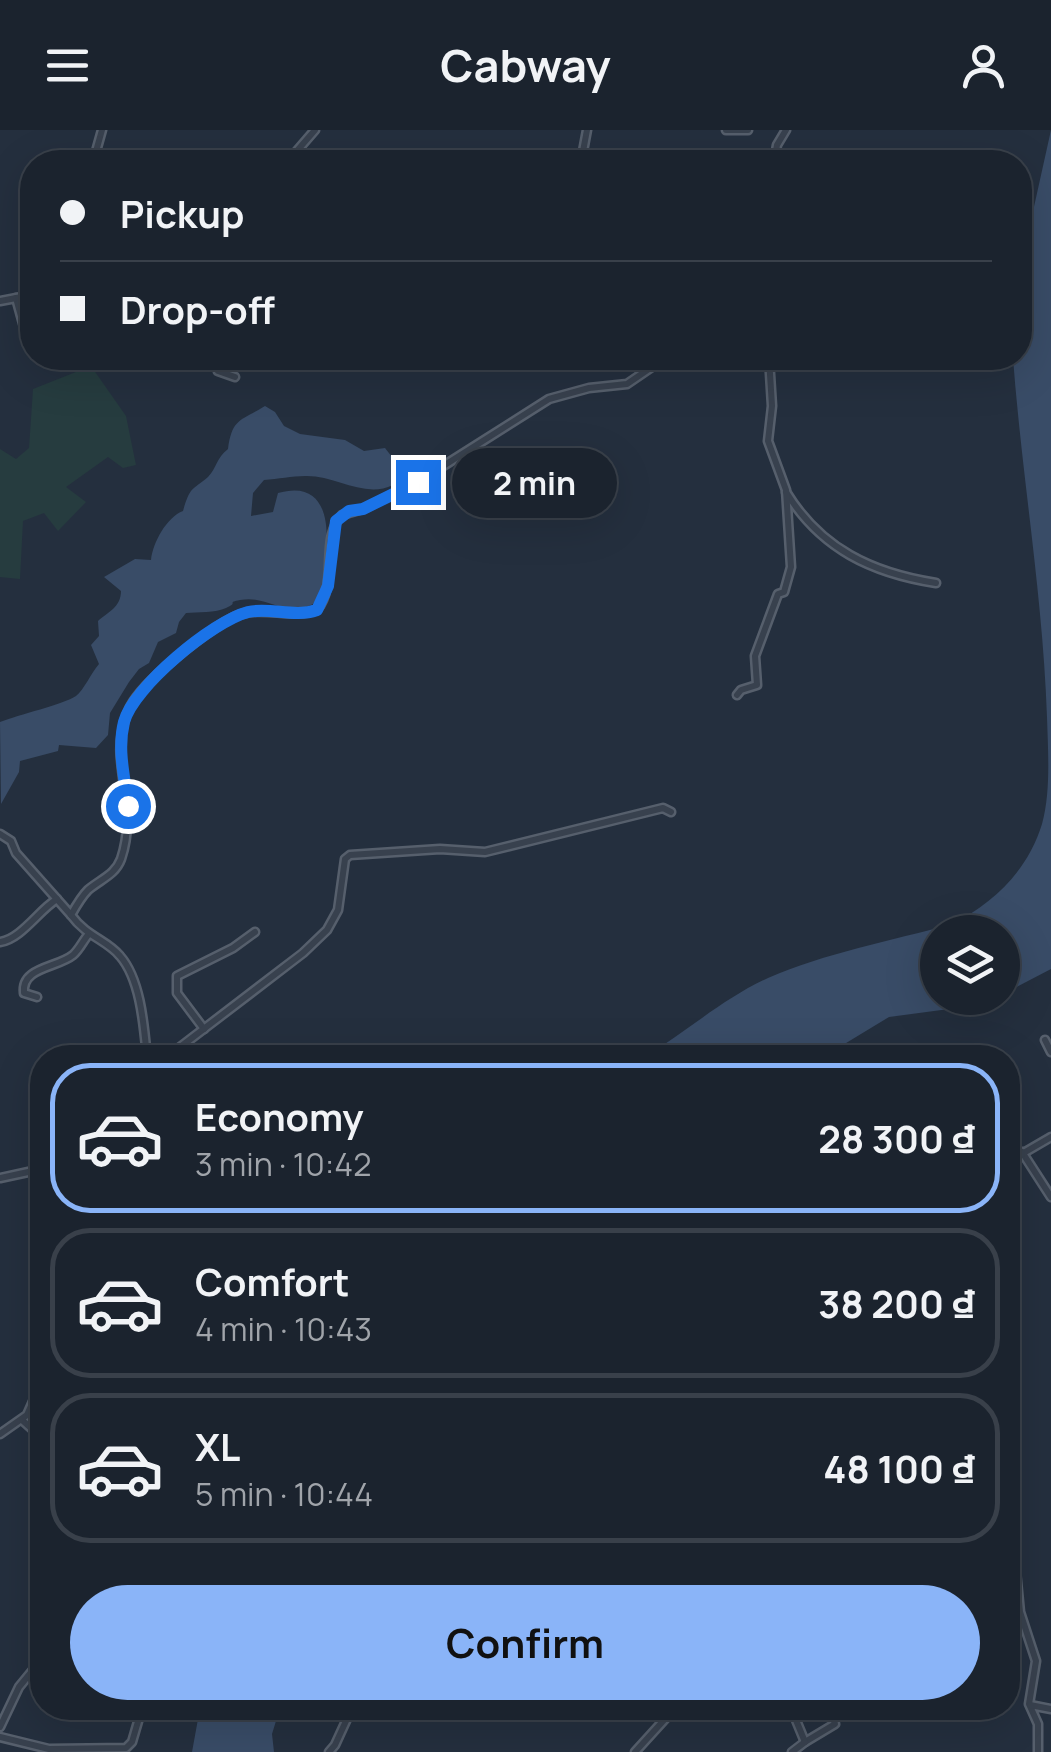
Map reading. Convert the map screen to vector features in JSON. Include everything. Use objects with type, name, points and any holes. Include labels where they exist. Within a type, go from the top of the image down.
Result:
[{"type":"street","points":[[298,150],[315,130]]},
{"type":"street","points":[[726,130],[748,130]]},
{"type":"street","points":[[16,298],[20,313]]},
{"type":"street","points":[[0,301],[20,298]]},
{"type":"street","points":[[218,370],[234,377]]},
{"type":"street","points":[[70,915],[85,893],[110,875],[119,863],[128,817],[120,760],[124,721],[132,702],[165,669],[214,630],[242,614],[317,610],[328,586],[334,528],[342,515],[418,482],[548,399],[589,388],[627,384],[647,370]]},
{"type":"street","points":[[770,370],[772,406],[768,441],[786,490],[808,524],[882,572],[936,583]]},
{"type":"street","points":[[737,695],[756,685],[757,650],[790,572],[786,490]]},
{"type":"street","points":[[183,1045],[303,953],[327,930],[338,910],[347,857],[440,849],[485,852],[653,810],[663,808],[671,812]]},
{"type":"street","points":[[0,834],[88,935],[116,952],[130,974],[144,1045]]},
{"type":"street","points":[[0,942],[18,936],[34,916],[57,899]]},
{"type":"street","points":[[204,1029],[177,993],[177,976],[256,932]]},
{"type":"street","points":[[37,997],[24,993],[23,984],[28,976],[70,957],[88,935]]},
{"type":"street","points":[[1046,1040],[1051,1052]]},
{"type":"street","points":[[1051,1137],[1022,1152],[1051,1197]]},
{"type":"street","points":[[0,1178],[30,1172]]},
{"type":"street","points":[[0,1434],[30,1411]]},
{"type":"street","points":[[22,1420],[30,1427]]},
{"type":"street","points":[[1020,1609],[1037,1668],[1029,1704],[1038,1728],[1038,1752]]},
{"type":"street","points":[[0,1727],[30,1674]]},
{"type":"street","points":[[1029,1704],[1051,1709]]},
{"type":"street","points":[[0,1737],[49,1749],[126,1748],[132,1742],[138,1720]]},
{"type":"street","points":[[329,1752],[347,1720]]},
{"type":"street","points":[[635,1752],[664,1720]]},
{"type":"street","points":[[796,1720],[805,1742]]},
{"type":"street","points":[[792,1752],[835,1724],[834,1720]]},
{"type":"green space","points":[[81,370],[94,370],[126,416],[136,465],[123,468],[108,457],[66,487],[86,502],[58,531],[44,513],[23,521],[20,579],[0,577],[0,449],[16,459],[29,448],[33,389]]},
{"type":"water","points":[[1051,130],[1051,969],[1020,985],[1020,915],[968,915],[1008,883],[1028,856],[1042,824],[1047,799],[1041,627],[1014,370],[1032,370],[1032,216]]},
{"type":"water","points":[[265,406],[275,412],[284,426],[300,434],[345,440],[364,451],[385,448],[392,457],[393,485],[382,489],[300,476],[264,480],[253,493],[251,516],[273,512],[278,493],[294,490],[307,493],[322,508],[327,533],[318,601],[297,609],[240,600],[222,610],[186,613],[176,633],[158,642],[149,663],[129,682],[110,713],[108,735],[96,748],[59,745],[58,751],[20,761],[19,772],[1,804],[0,722],[79,693],[99,664],[91,645],[99,636],[98,621],[120,597],[121,591],[104,577],[135,559],[151,560],[162,531],[183,511],[192,490],[208,477],[228,449],[235,426]]},
{"type":"water","points":[[920,932],[920,1013],[889,1017],[843,1045],[663,1045],[768,978],[835,954]]},
{"type":"water","points":[[198,1720],[276,1720],[272,1734],[274,1752],[192,1752]]},
{"type":"route","points":[[128,806],[120,760],[121,738],[128,710],[138,695],[193,645],[234,618],[258,611],[298,614],[317,610],[328,586],[336,521],[349,511],[363,509],[418,482]]}]
